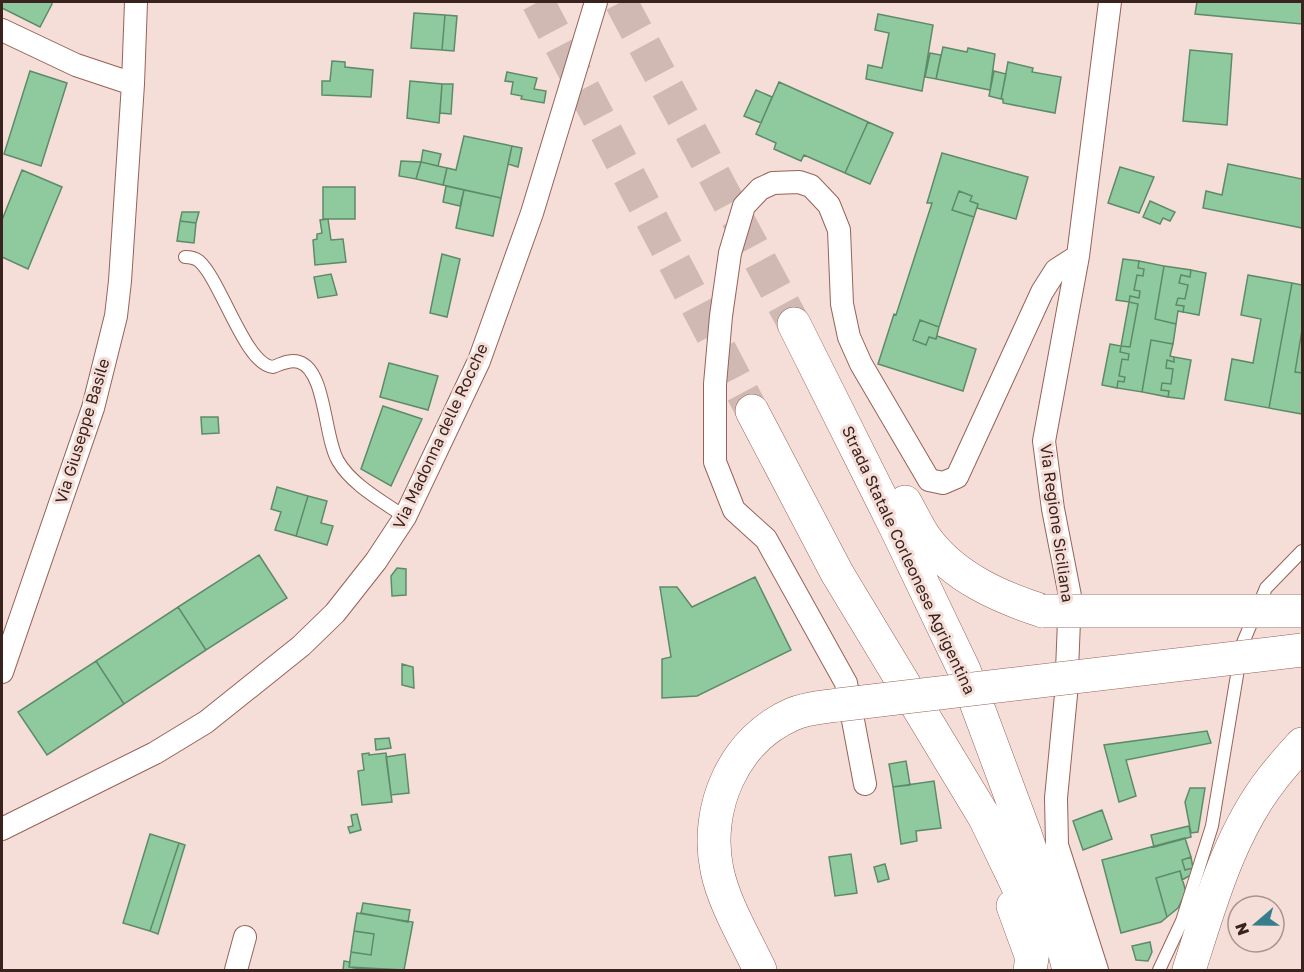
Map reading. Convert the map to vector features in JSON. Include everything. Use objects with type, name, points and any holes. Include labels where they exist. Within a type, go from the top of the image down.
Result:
[{"type":"main road","name":"Strada Statale Corleonese Agrigentina","points":[[794,324],[964,670],[1025,834],[1069,970]]},
{"type":"main road","points":[[820,374],[871,438],[926,539],[949,562],[976,583],[1008,600],[1042,611],[1302,610]]},
{"type":"main road","points":[[752,411],[837,573],[985,818],[1021,891],[1054,970]]},
{"type":"main road","points":[[760,970],[726,898],[717,871],[714,849],[718,803],[725,782],[736,761],[757,738],[773,726],[794,714],[838,705],[1302,650]]},
{"type":"main road","points":[[1189,970],[1219,878],[1246,820],[1271,780],[1302,744]]},
{"type":"main road","points":[[985,818],[1004,881],[1032,958],[1030,970]]},
{"type":"street","name":"Via Giuseppe Basile","points":[[2,672],[93,408],[116,316],[133,84],[136,2]]},
{"type":"street","name":"Via Madonna delle Rocche","points":[[2,829],[181,739],[230,704],[301,646],[335,613],[376,561],[405,517],[479,361],[532,213],[596,2]]},
{"type":"street","name":"Via Regione Siciliana","points":[[1097,970],[1057,845],[1056,798],[1066,695],[1070,596],[1053,509],[1044,441],[1078,256],[1110,2]]},
{"type":"street","points":[[2,30],[76,65],[133,84]]},
{"type":"street","points":[[865,784],[846,683],[766,539],[734,510],[715,462],[715,384],[721,316],[730,253],[744,206],[760,189],[773,183],[787,182],[799,182],[812,186],[829,205],[838,230],[842,304],[849,337],[861,364],[909,447],[929,480],[936,483],[944,483],[957,477],[1042,292],[1056,270],[1078,256]]},
{"type":"street","points":[[236,970],[245,938]]},
{"type":"lane","points":[[185,257],[198,260],[207,272],[250,349],[262,364],[273,368],[285,362],[298,361],[312,370],[318,385],[330,443],[338,462],[350,477],[405,517]]},
{"type":"lane","points":[[1159,970],[1182,921],[1212,826],[1242,645],[1266,588],[1302,551]]},
{"type":"building","points":[[2,2],[51,2],[52,4],[40,27],[2,8]]},
{"type":"building","points":[[1197,2],[1302,2],[1302,24],[1195,14]]},
{"type":"building","points":[[414,13],[445,15],[442,50],[411,48]]},
{"type":"building","points":[[878,14],[933,25],[922,91],[866,79],[868,65],[882,68],[889,33],[875,30]]},
{"type":"building","points":[[445,15],[457,16],[454,51],[442,50]]},
{"type":"building","points":[[943,47],[967,52],[968,48],[995,54],[990,90],[936,79]]},
{"type":"building","points":[[1190,50],[1232,54],[1227,125],[1183,121]]},
{"type":"building","points":[[930,53],[941,55],[936,79],[925,77]]},
{"type":"building","points":[[332,61],[345,62],[345,67],[373,70],[371,97],[322,95],[322,81],[330,81]]},
{"type":"building","points":[[1008,62],[1033,68],[1032,72],[1061,77],[1055,113],[1003,103],[1001,99]]},
{"type":"building","points":[[30,71],[67,83],[41,166],[4,154]]},
{"type":"building","points":[[994,71],[1006,74],[1001,99],[989,96]]},
{"type":"building","points":[[507,72],[537,78],[534,89],[546,91],[544,103],[521,99],[522,96],[511,94],[513,82],[505,81]]},
{"type":"building","points":[[410,81],[442,84],[439,123],[407,118]]},
{"type":"building","points":[[779,82],[868,122],[845,173],[804,155],[801,161],[774,149],[776,143],[756,134]]},
{"type":"building","points":[[442,84],[453,84],[451,114],[440,113]]},
{"type":"building","points":[[756,90],[772,97],[761,123],[744,116]]},
{"type":"building","points":[[868,122],[893,133],[870,184],[845,173]]},
{"type":"building","points":[[464,136],[512,146],[501,198],[443,185],[447,168],[456,170]]},
{"type":"building","points":[[512,146],[522,148],[518,167],[508,164]]},
{"type":"building","points":[[423,150],[441,154],[438,166],[421,162]]},
{"type":"building","points":[[942,153],[1028,177],[1016,219],[977,208],[978,204],[970,201],[972,196],[959,191],[952,210],[974,217],[939,327],[920,320],[913,340],[926,345],[929,337],[936,339],[937,336],[976,349],[963,391],[878,364],[932,203],[927,203]]},
{"type":"building","points":[[401,161],[421,162],[416,179],[399,176]]},
{"type":"building","points":[[421,162],[447,168],[443,185],[416,179]]},
{"type":"building","points":[[1228,164],[1302,179],[1302,228],[1203,208],[1206,191],[1222,195]]},
{"type":"building","points":[[1120,167],[1154,177],[1139,213],[1108,203]]},
{"type":"building","points":[[22,170],[62,187],[28,269],[2,257],[2,220]]},
{"type":"building","points":[[446,186],[464,190],[460,206],[443,202]]},
{"type":"building","points":[[323,187],[355,187],[355,219],[323,219]]},
{"type":"building","points":[[464,190],[501,198],[493,236],[456,228]]},
{"type":"building","points":[[959,191],[972,196],[970,201],[978,204],[974,217],[952,210]]},
{"type":"building","points":[[1150,201],[1175,212],[1170,221],[1163,218],[1160,224],[1143,217]]},
{"type":"building","points":[[182,212],[199,212],[196,223],[180,221]]},
{"type":"building","points":[[328,219],[331,240],[343,239],[346,262],[315,265],[313,240],[317,239],[317,234],[322,233],[320,220]]},
{"type":"building","points":[[180,221],[196,223],[194,243],[177,241]]},
{"type":"building","points":[[442,254],[460,259],[447,317],[430,313]]},
{"type":"building","points":[[1123,259],[1139,261],[1138,268],[1144,269],[1143,276],[1137,275],[1134,290],[1140,291],[1139,298],[1130,296],[1129,302],[1116,300]]},
{"type":"building","points":[[1139,261],[1164,266],[1155,319],[1176,324],[1173,344],[1151,340],[1142,392],[1117,388],[1118,381],[1124,382],[1125,377],[1119,376],[1122,359],[1128,360],[1129,354],[1120,352],[1121,346],[1130,347],[1138,304],[1129,302],[1130,296],[1139,298],[1140,291],[1134,290],[1137,275],[1143,276],[1144,269],[1138,268]]},
{"type":"building","points":[[1164,266],[1191,270],[1190,277],[1181,275],[1179,283],[1188,285],[1185,299],[1178,298],[1176,305],[1184,306],[1183,312],[1178,311],[1176,324],[1155,319]]},
{"type":"building","points":[[1191,270],[1206,273],[1199,315],[1183,312],[1184,306],[1176,305],[1178,298],[1185,299],[1188,285],[1179,283],[1181,275],[1190,277]]},
{"type":"building","points":[[331,274],[337,295],[318,298],[314,277]]},
{"type":"building","points":[[1248,275],[1292,283],[1269,408],[1225,400],[1232,359],[1253,363],[1261,319],[1241,315]]},
{"type":"building","points":[[1292,283],[1302,285],[1302,330],[1295,372],[1302,373],[1302,414],[1269,408]]},
{"type":"building","points":[[1129,302],[1138,304],[1130,347],[1121,346]]},
{"type":"building","points":[[920,320],[939,327],[936,339],[929,337],[926,345],[913,340]]},
{"type":"building","points":[[1302,330],[1302,373],[1295,372]]},
{"type":"building","points":[[1151,340],[1173,344],[1170,356],[1174,357],[1174,362],[1167,360],[1166,368],[1173,369],[1171,384],[1162,383],[1161,390],[1169,391],[1168,397],[1142,392]]},
{"type":"building","points":[[1110,344],[1121,346],[1120,352],[1129,354],[1128,360],[1122,359],[1119,376],[1125,377],[1124,382],[1118,381],[1117,388],[1102,385]]},
{"type":"building","points":[[1174,357],[1191,360],[1184,399],[1168,397],[1169,391],[1161,390],[1162,383],[1171,384],[1173,369],[1166,368],[1167,360],[1174,362]]},
{"type":"building","points":[[389,363],[438,376],[428,410],[380,397]]},
{"type":"building","points":[[383,406],[422,419],[391,486],[361,469]]},
{"type":"building","points":[[201,417],[218,417],[219,433],[202,434]]},
{"type":"building","points":[[277,487],[308,496],[296,536],[275,530],[281,512],[271,509]]},
{"type":"building","points":[[308,496],[327,501],[321,523],[333,526],[327,545],[296,536]]},
{"type":"building","points":[[259,555],[287,598],[206,650],[178,607]]},
{"type":"building","points":[[397,568],[406,569],[406,595],[392,596],[391,576]]},
{"type":"building","points":[[755,577],[791,650],[697,696],[662,698],[662,659],[671,657],[660,587],[677,587],[692,607]]},
{"type":"building","points":[[178,607],[206,650],[124,704],[96,661]]},
{"type":"building","points":[[96,661],[124,704],[47,755],[18,712]]},
{"type":"building","points":[[402,664],[413,667],[414,688],[402,685]]},
{"type":"building","points":[[1207,731],[1211,743],[1126,760],[1136,796],[1119,802],[1104,745]]},
{"type":"building","points":[[389,738],[391,748],[376,750],[375,739]]},
{"type":"building","points":[[369,753],[369,755],[386,753],[392,802],[362,805],[358,771],[364,770],[362,754]]},
{"type":"building","points":[[405,754],[409,793],[391,795],[386,757]]},
{"type":"building","points":[[906,761],[910,785],[893,787],[889,764]]},
{"type":"building","points":[[934,781],[941,828],[916,831],[917,841],[901,844],[893,787]]},
{"type":"building","points":[[1190,788],[1205,788],[1198,832],[1191,833],[1185,802]]},
{"type":"building","points":[[1102,810],[1112,839],[1083,850],[1073,821]]},
{"type":"building","points":[[357,814],[361,830],[350,833],[348,827],[353,826],[351,815]]},
{"type":"building","points":[[1189,826],[1191,837],[1154,847],[1151,835]]},
{"type":"building","points":[[150,834],[179,843],[150,931],[123,923]]},
{"type":"building","points":[[1185,838],[1191,857],[1182,860],[1185,870],[1193,868],[1191,875],[1182,880],[1180,871],[1156,878],[1167,917],[1161,922],[1121,933],[1102,860]]},
{"type":"building","points":[[179,843],[185,845],[158,934],[150,931]]},
{"type":"building","points":[[851,854],[857,893],[835,896],[829,857]]},
{"type":"building","points":[[1191,857],[1193,868],[1185,870],[1182,860]]},
{"type":"building","points":[[885,864],[889,879],[878,882],[874,867]]},
{"type":"building","points":[[1180,871],[1186,892],[1178,908],[1167,917],[1156,878]]},
{"type":"building","points":[[363,903],[410,910],[408,922],[361,913]]},
{"type":"building","points":[[357,913],[413,922],[404,970],[349,967],[351,952],[371,955],[374,934],[354,931]]},
{"type":"building","points":[[354,931],[374,934],[371,955],[351,952]]},
{"type":"building","points":[[1150,942],[1152,952],[1148,961],[1136,960],[1132,946]]},
{"type":"building","points":[[344,961],[350,962],[349,967],[365,970],[343,970]]},
{"type":"tunnel","points":[[538,2],[752,411]]},
{"type":"tunnel","points":[[621,2],[794,324]]}]
